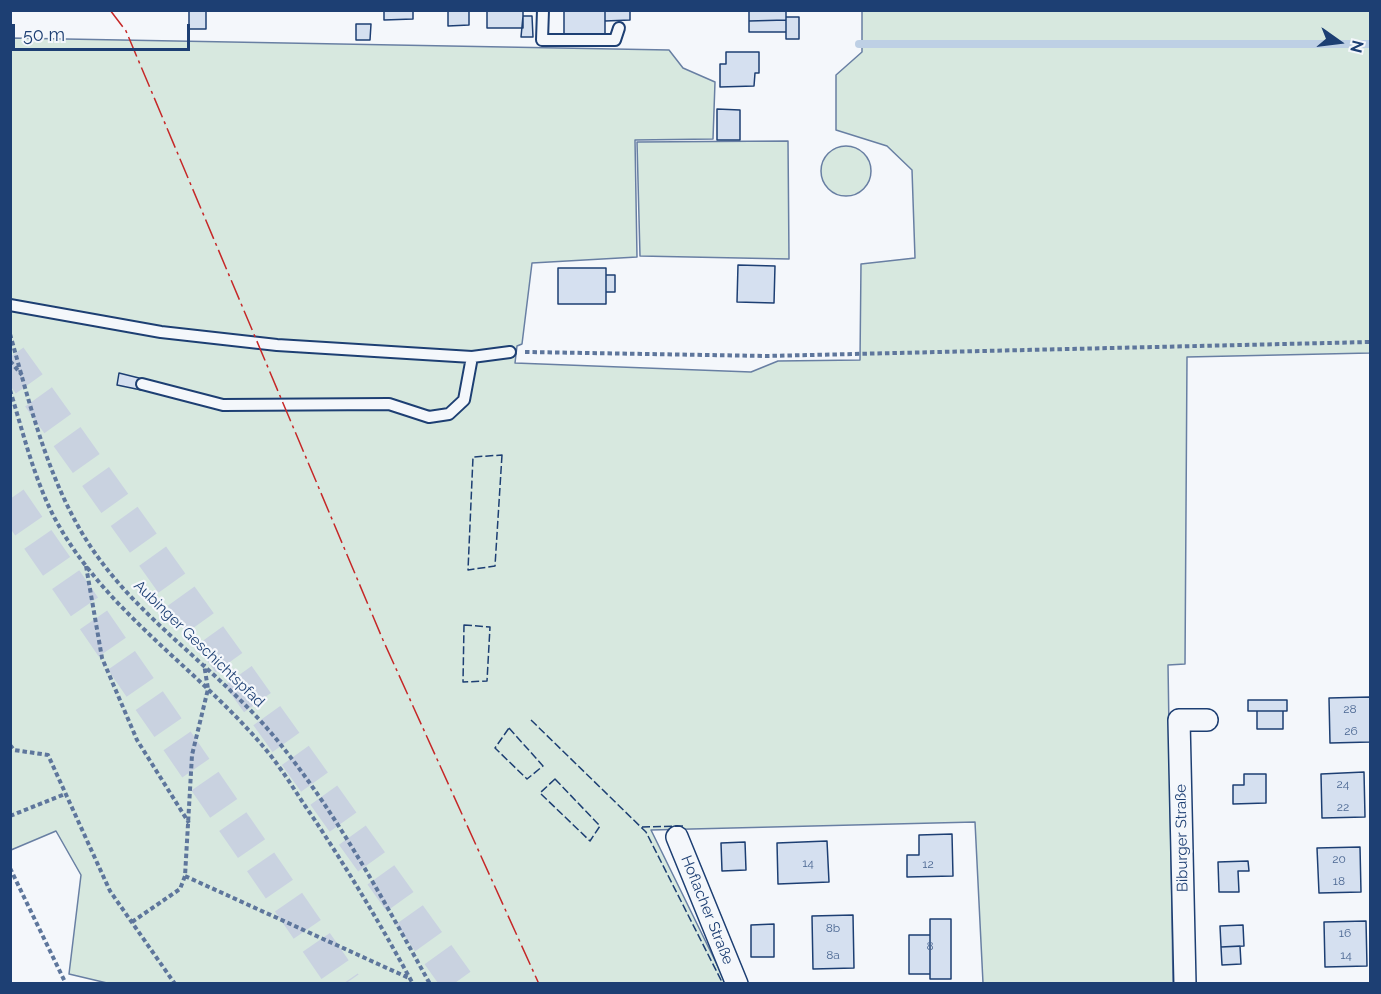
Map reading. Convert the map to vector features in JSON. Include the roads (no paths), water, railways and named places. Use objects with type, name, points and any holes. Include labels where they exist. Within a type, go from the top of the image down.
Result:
[{"type":"street","name":"Biburger Straße","points":[[1185,984],[1179,720],[1207,720]]},
{"type":"street","name":"Hoflacher Straße","points":[[677,837],[737,984]]},
{"type":"lane","points":[[543,10],[542,40],[615,40],[620,28]]},
{"type":"lane","points":[[10,305],[160,332],[277,345],[472,357],[510,352]]},
{"type":"lane","points":[[142,384],[223,405],[389,404],[429,417],[449,414],[464,400],[472,357]]},
{"type":"waterway","points":[[859,44],[1370,44]]},
{"type":"tunnel","points":[[10,357],[459,984]]},
{"type":"tunnel","points":[[10,499],[345,984]]}]
